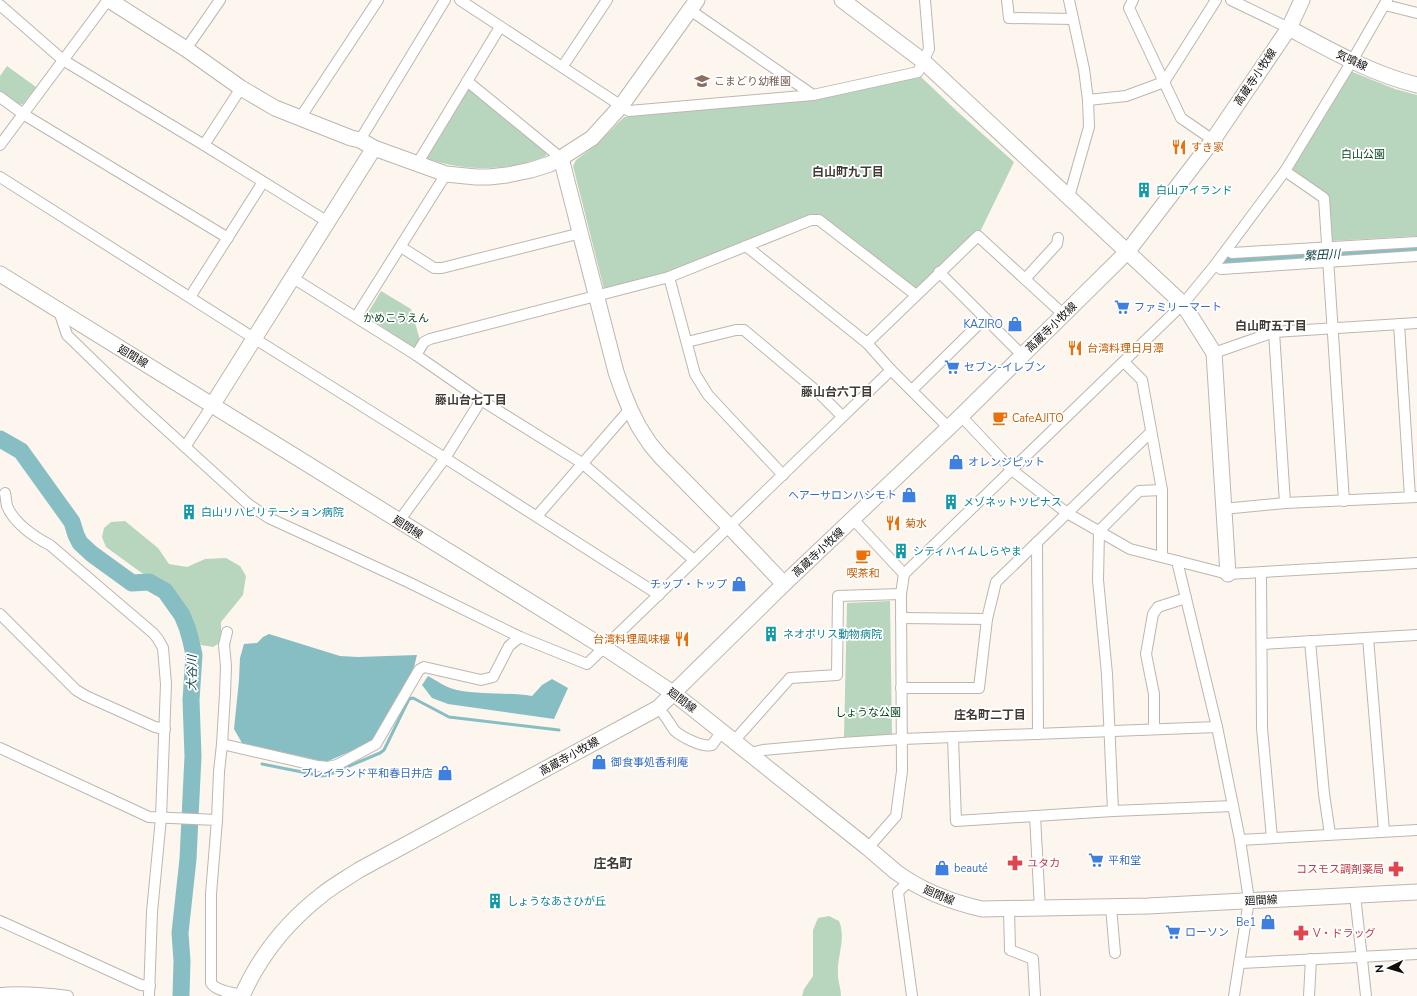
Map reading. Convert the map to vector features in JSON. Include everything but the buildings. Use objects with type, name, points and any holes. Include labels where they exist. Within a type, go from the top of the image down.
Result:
[{"type":"street","points":[[0,146],[108,0],[186,49],[241,88],[275,108],[351,138],[360,140],[374,148],[446,174],[476,177],[507,175],[530,170],[550,164],[592,138],[621,106],[693,5],[813,95]]},
{"type":"street","points":[[186,49],[220,0]]},
{"type":"street","points":[[300,118],[378,0]]},
{"type":"street","points":[[360,140],[445,0]]},
{"type":"street","points":[[460,0],[563,66],[629,111],[813,95],[918,72],[929,49],[924,0]]},
{"type":"street","points":[[842,0],[924,61],[1183,304],[1214,353],[1228,574]]},
{"type":"street","points":[[1007,0],[1009,18],[1073,19]]},
{"type":"street","points":[[1069,0],[1084,69],[1088,100],[1089,127],[1069,197]]},
{"type":"street","points":[[1133,0],[1129,8],[1181,118],[1213,140]]},
{"type":"street","points":[[1088,100],[1126,96],[1164,82],[1216,0]]},
{"type":"street","points":[[1231,0],[1289,28]]},
{"type":"street","name":"高蔵寺小牧線","points":[[245,995],[255,970],[268,949],[296,917],[324,893],[359,870],[658,708],[784,584],[961,416],[1128,251],[1213,140],[1289,28],[1302,0]]},
{"type":"street","points":[[563,66],[604,1]]},
{"type":"street","points":[[868,848],[896,816],[902,771],[901,594],[904,574],[1183,304],[1215,265],[1285,171],[1386,2],[1417,13]]},
{"type":"street","points":[[0,5],[63,60],[328,222]]},
{"type":"street","points":[[417,164],[500,26]]},
{"type":"street","name":"気噴線","points":[[1289,28],[1352,61],[1401,81],[1417,85]]},
{"type":"street","points":[[467,81],[561,158],[616,372],[630,409],[639,427],[661,457],[784,584]]},
{"type":"street","points":[[204,145],[241,88]]},
{"type":"street","points":[[0,97],[23,114],[228,238]]},
{"type":"street","points":[[185,447],[374,148]]},
{"type":"street","points":[[1285,171],[1324,198],[1344,501]]},
{"type":"street","points":[[356,317],[446,174]]},
{"type":"street","points":[[0,177],[537,516],[659,595]]},
{"type":"street","points":[[190,297],[263,182]]},
{"type":"street","points":[[416,356],[424,342],[430,339],[669,277],[811,220],[819,220],[916,295]]},
{"type":"street","points":[[401,246],[434,268],[442,268],[581,233]]},
{"type":"street","points":[[867,343],[978,236],[1064,315]]},
{"type":"street","points":[[1025,279],[1057,244],[1058,238]]},
{"type":"street","points":[[1227,249],[1232,253],[1417,242]]},
{"type":"street","points":[[746,246],[867,343],[891,370],[948,428]]},
{"type":"street","points":[[1215,265],[1220,269],[1417,256]]},
{"type":"street","points":[[939,272],[1022,355]]},
{"type":"street","points":[[669,277],[695,374],[708,395],[783,475]]},
{"type":"street","points":[[293,278],[356,317],[481,400],[582,463],[694,560]]},
{"type":"street","name":"廻間線","points":[[2,279],[59,311],[213,404],[605,648],[673,693],[750,753],[909,882],[939,896],[960,904],[982,909],[1040,909],[1111,907],[1417,892]]},
{"type":"street","points":[[59,311],[67,335],[138,404],[248,504],[269,518],[408,582],[520,637],[587,664],[891,370]]},
{"type":"street","points":[[912,390],[985,318]]},
{"type":"street","points":[[1214,353],[1274,332],[1417,323]]},
{"type":"street","points":[[1223,509],[1414,497],[1399,324]]},
{"type":"street","points":[[687,342],[736,330],[744,330],[820,394],[842,416]]},
{"type":"street","points":[[1274,332],[1285,504]]},
{"type":"street","points":[[1124,362],[1142,380],[1162,490],[1162,557]]},
{"type":"street","points":[[399,521],[445,458],[481,400]]},
{"type":"street","points":[[537,516],[630,409]]},
{"type":"street","points":[[961,416],[1012,470],[1068,513],[1130,549],[1228,574],[1417,563]]},
{"type":"street","points":[[901,688],[979,688],[987,619],[996,582],[1151,432]]},
{"type":"street","points":[[1113,811],[1107,674],[1098,580],[1099,531],[1139,491],[1162,490]]},
{"type":"street","points":[[5,493],[7,506],[23,526],[35,537],[50,545],[147,628],[158,638],[161,643],[164,655],[166,684],[165,729],[161,818],[152,912],[150,991]]},
{"type":"street","points":[[853,519],[904,574]]},
{"type":"street","points":[[1037,542],[1038,734]]},
{"type":"street","points":[[1177,561],[1217,727],[1240,840],[1249,900],[1241,963],[1234,996]]},
{"type":"street","points":[[1261,572],[1262,728],[1272,838]]},
{"type":"street","points":[[734,741],[790,678],[837,675],[838,596],[901,594]]},
{"type":"street","points":[[1154,729],[1154,694],[1146,654],[1153,614],[1158,607],[1186,598]]},
{"type":"street","points":[[0,614],[76,690],[155,727],[165,729]]},
{"type":"street","points":[[901,618],[987,619]]},
{"type":"street","points":[[227,632],[224,645],[226,666],[219,772],[218,820],[211,900],[211,983],[217,988],[245,995]]},
{"type":"street","points":[[1262,644],[1417,635]]},
{"type":"street","points":[[222,744],[318,766],[328,767],[337,765],[376,744],[419,670],[424,667],[481,680],[493,677],[509,646],[520,637]]},
{"type":"street","points":[[1368,638],[1384,831]]},
{"type":"street","points":[[1310,641],[1324,794],[1330,834]]},
{"type":"street","points":[[664,715],[675,731],[680,735],[705,746],[712,745],[722,731]]},
{"type":"street","points":[[750,753],[763,750],[842,742],[1109,730],[1217,727]]},
{"type":"street","points":[[953,737],[956,821],[1113,811],[1233,806]]},
{"type":"street","points":[[0,748],[149,817],[218,820]]},
{"type":"street","points":[[1035,816],[1040,909]]},
{"type":"street","points":[[1240,840],[1417,830]]},
{"type":"street","points":[[909,882],[898,892],[912,996]]},
{"type":"street","points":[[1355,895],[1366,996]]},
{"type":"street","points":[[1111,907],[1115,953]]},
{"type":"street","points":[[1009,909],[1010,950],[1033,959],[1035,996]]},
{"type":"street","points":[[0,921],[141,985],[150,991]]},
{"type":"street","points":[[1241,963],[1417,954]]},
{"type":"street","points":[[1308,996],[1311,959]]},
{"type":"street","points":[[0,994],[16,992],[68,996]]},
{"type":"green space","points":[[7,66],[36,87],[23,104],[19,105],[0,91],[0,76]]},
{"type":"green space","name":"白山公園","points":[[1350,71],[1395,89],[1417,95],[1417,236],[1330,241],[1326,195],[1288,169]]},
{"type":"green space","points":[[920,76],[1014,162],[980,232],[918,288],[914,288],[819,215],[813,215],[668,273],[604,289],[573,166],[576,160],[596,145],[624,117],[712,109]]},
{"type":"green space","points":[[471,89],[547,151],[546,156],[517,165],[487,168],[458,166],[428,159],[427,154],[467,90]]},
{"type":"green space","name":"かめこうえん","points":[[381,291],[411,309],[420,340],[415,349],[366,316]]},
{"type":"green space","points":[[125,521],[158,548],[169,564],[187,567],[205,559],[226,558],[240,566],[246,576],[243,595],[221,622],[221,642],[213,647],[201,645],[192,617],[169,590],[139,571],[106,547],[102,537],[104,528],[111,522]]},
{"type":"green space","name":"しょうな公園","points":[[890,601],[892,735],[844,737],[847,603]]},
{"type":"green space","points":[[829,916],[839,921],[841,927],[842,940],[838,974],[841,996],[802,996],[804,989],[813,976],[813,930],[818,918]]},
{"type":"water","points":[[269,634],[340,656],[358,657],[417,655],[414,667],[382,728],[372,742],[326,762],[242,743],[234,729],[240,658],[244,644],[257,643]]},
{"type":"water","points":[[428,676],[453,689],[466,692],[532,696],[542,685],[552,679],[568,688],[554,719],[448,704],[432,698],[422,685]]},
{"type":"waterway","name":"繁田川","points":[[1228,260],[1417,250]]},
{"type":"waterway","name":"大谷川","points":[[0,439],[21,451],[72,522],[80,543],[92,554],[132,583],[149,582],[165,591],[182,615],[187,627],[194,655],[191,700],[193,756],[188,859],[180,933],[182,961],[181,996]]},
{"type":"waterway","points":[[262,764],[322,776],[328,775],[380,753],[384,750],[409,699],[413,698],[449,717],[559,730]]},
{"type":"place","name":"こまどり幼稚園","points":[[702,81]]},
{"type":"place","name":"すき家","points":[[1179,147]]},
{"type":"place","name":"白山アイランド","points":[[1144,190]]},
{"type":"place","name":"ファミリーマート","points":[[1122,307]]},
{"type":"place","name":"KAZIRO","points":[[1015,324]]},
{"type":"place","name":"台湾料理日月潭","points":[[1075,348]]},
{"type":"place","name":"セブン-イレブン","points":[[952,367]]},
{"type":"place","name":"CafeAJITO","points":[[1000,418]]},
{"type":"place","name":"オレンジピット","points":[[956,462]]},
{"type":"place","name":"ヘアーサロンハシモト","points":[[909,495]]},
{"type":"place","name":"メゾネットツピナス","points":[[951,502]]},
{"type":"place","name":"白山リハビリテーション病院","points":[[189,512]]},
{"type":"place","name":"菊水","points":[[893,523]]},
{"type":"place","name":"シティハイムしらやま","points":[[901,551]]},
{"type":"place","name":"喫茶和","points":[[863,556]]},
{"type":"place","name":"チップ・トップ","points":[[739,584]]},
{"type":"place","name":"ネオポリス動物病院","points":[[771,634]]},
{"type":"place","name":"台湾料理風味樓","points":[[682,639]]},
{"type":"place","name":"御食事処香利庵","points":[[599,762]]},
{"type":"place","name":"プレイランド平和春日井店","points":[[445,773]]},
{"type":"place","name":"平和堂","points":[[1096,860]]},
{"type":"place","name":"ユタカ","points":[[1015,863]]},
{"type":"place","name":"beauté","points":[[942,868]]},
{"type":"place","name":"コスモス調剤薬局","points":[[1396,869]]},
{"type":"place","name":"しょうなあさひが丘","points":[[495,901]]},
{"type":"place","name":"Be1","points":[[1268,922]]},
{"type":"place","name":"ローソン","points":[[1173,932]]},
{"type":"place","name":"V・ドラッグ","points":[[1301,933]]},
{"type":"district","name":"白山町九丁目","points":[[848,172]]},
{"type":"district","name":"白山町五丁目","points":[[1271,326]]},
{"type":"district","name":"藤山台六丁目","points":[[837,392]]},
{"type":"district","name":"藤山台七丁目","points":[[471,400]]},
{"type":"district","name":"庄名町二丁目","points":[[990,715]]},
{"type":"district","name":"庄名町","points":[[613,863]]}]
